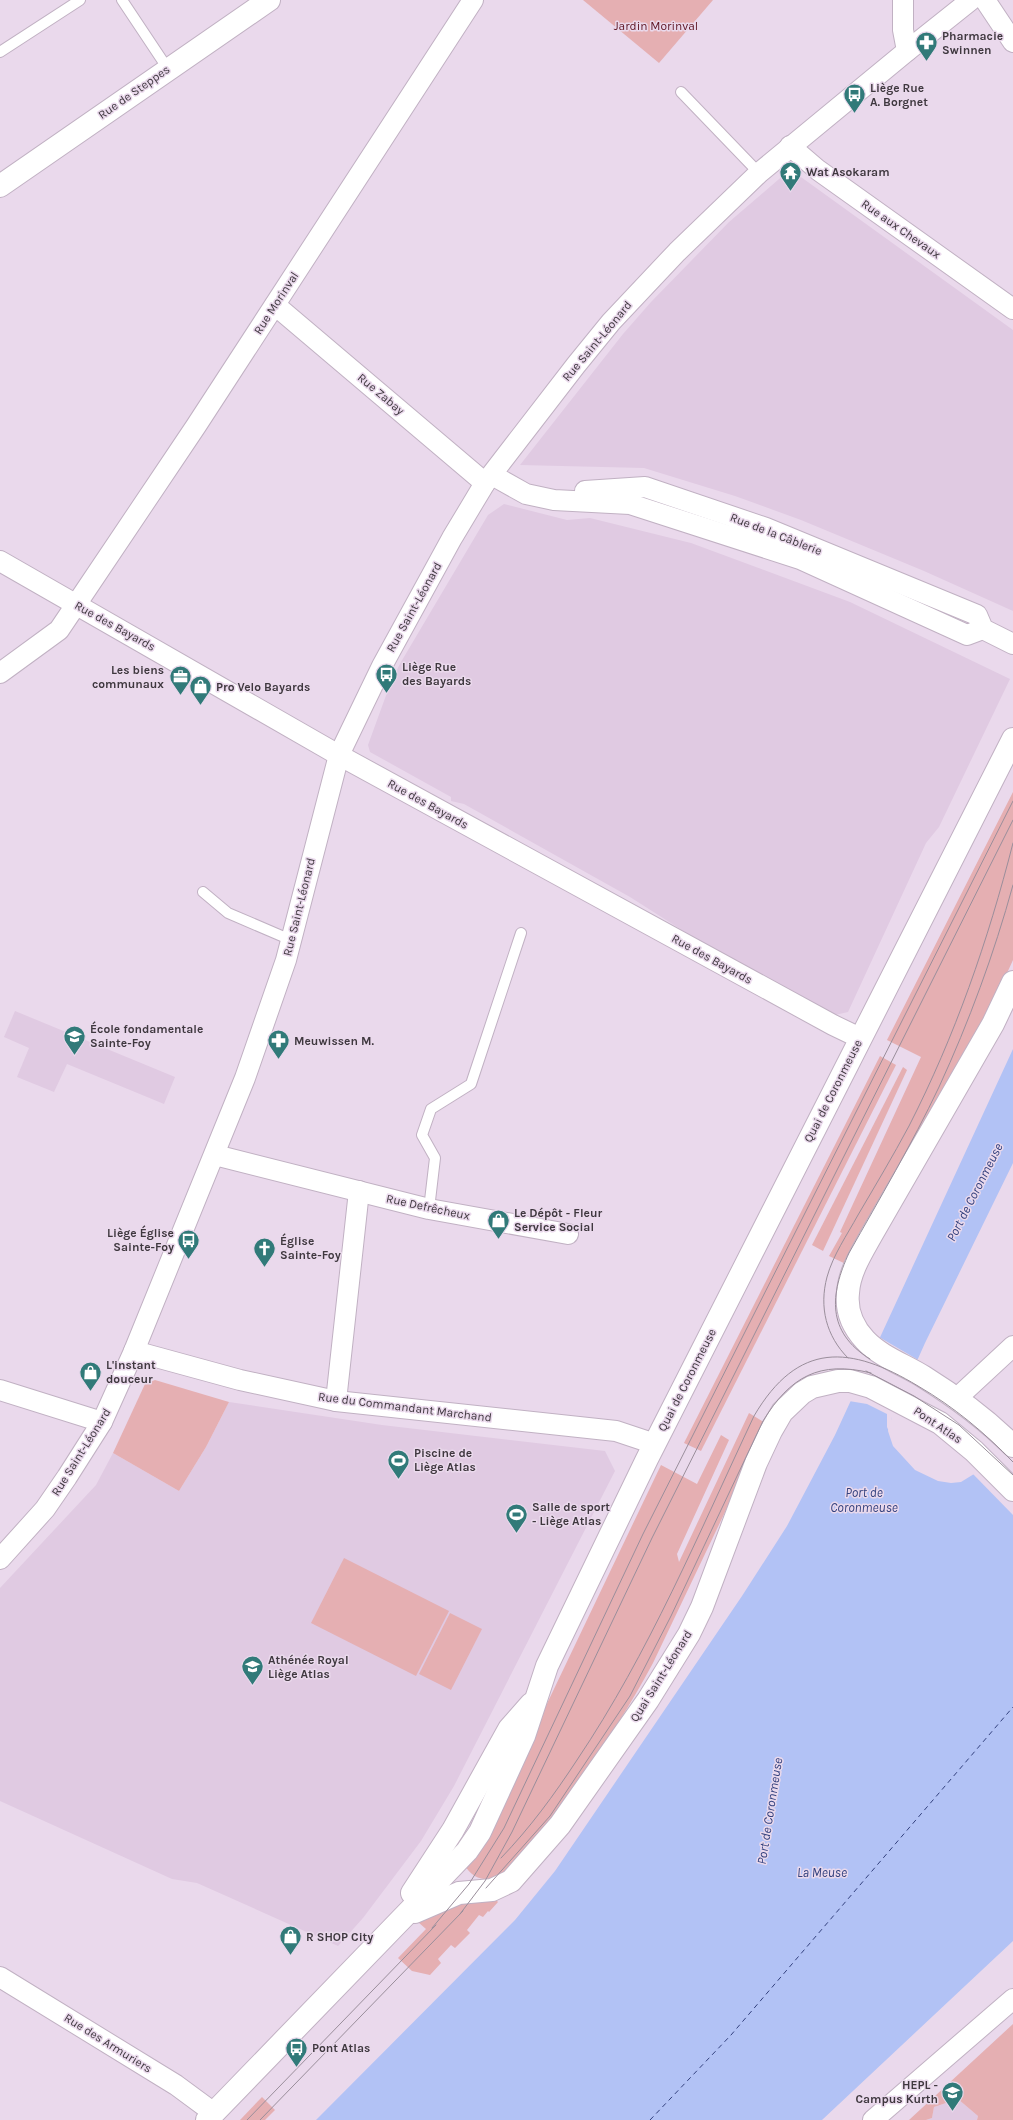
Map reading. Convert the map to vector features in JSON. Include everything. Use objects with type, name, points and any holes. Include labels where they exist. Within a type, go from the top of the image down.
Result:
[{"type":"street","name":"Rue de Steppes","points":[[0,186],[270,0]]},
{"type":"street","name":"Rue Morinval","points":[[0,673],[59,630],[75,604],[196,426],[473,0]]},
{"type":"street","points":[[903,0],[903,30],[907,51]]},
{"type":"street","name":"Rue Saint-Léonard","points":[[0,1559],[45,1509],[102,1422],[134,1351],[246,1078],[291,940],[339,755],[382,666],[452,538],[489,479],[547,402],[611,322],[677,252],[759,172],[971,0]]},
{"type":"street","points":[[985,0],[1013,42]]},
{"type":"street","name":"Rue aux Chevaux","points":[[790,146],[818,170],[1013,309]]},
{"type":"street","name":"Rue Zabay","points":[[275,305],[489,479]]},
{"type":"street","name":"Rue de la Câblerie","points":[[489,479],[526,494],[554,500],[630,504],[800,559],[967,634],[983,629],[1013,644]]},
{"type":"street","name":"Rue des Bayards","points":[[0,561],[339,755],[833,1025],[860,1038]]},
{"type":"street","name":"Quai de Coronmeuse","points":[[655,1444],[1013,739]]},
{"type":"street","points":[[1013,982],[993,1024],[910,1166],[854,1268],[848,1293],[852,1322],[869,1344],[957,1398],[996,1429],[1013,1446]]},
{"type":"street","name":"Rue Defrêcheux","points":[[215,1155],[429,1209],[568,1234]]},
{"type":"street","points":[[336,1401],[359,1191]]},
{"type":"street","points":[[957,1398],[1013,1346]]},
{"type":"street","name":"Rue du Commandant Marchand","points":[[134,1351],[240,1380],[336,1401],[616,1431],[655,1444]]},
{"type":"street","name":"Quai Saint-Léonard","points":[[404,1916],[459,1893],[492,1890],[511,1881],[550,1839],[672,1663],[689,1634],[702,1607],[756,1463],[782,1412],[802,1393],[812,1387],[830,1382],[850,1381]]},
{"type":"street","name":"Pont Atlas","points":[[850,1381],[871,1387],[909,1405],[940,1423],[974,1451],[1013,1490]]},
{"type":"street","points":[[0,1390],[102,1422]]},
{"type":"street","name":"Quai Saint-Léonard","points":[[211,2116],[474,1842],[490,1813],[524,1736],[547,1666],[655,1444]]},
{"type":"street","name":"Quai Saint-Léonard","points":[[384,1937],[389,1922],[419,1883],[472,1796],[509,1728],[537,1697]]},
{"type":"street","points":[[472,1796],[465,1826],[454,1848],[454,1864],[461,1876],[478,1892]]},
{"type":"street","name":"Rue des Armuriers","points":[[0,1976],[176,2086],[211,2116]]},
{"type":"street","points":[[874,2120],[1013,1999]]},
{"type":"lane","points":[[0,52],[80,0]]},
{"type":"lane","points":[[122,0],[168,69]]},
{"type":"lane","points":[[681,92],[759,172]]},
{"type":"lane","points":[[203,892],[228,913],[291,940]]},
{"type":"lane","points":[[429,1209],[435,1158],[422,1135],[431,1109],[471,1084],[521,933]]},
{"type":"shaded area","points":[[794,172],[1013,330],[1013,611],[924,571],[801,520],[735,496],[644,468],[520,465],[623,334],[651,302],[729,222],[786,173]]},
{"type":"shaded area","points":[[504,504],[567,520],[590,518],[691,543],[850,602],[1010,679],[939,827],[926,843],[848,1012],[835,1015],[765,981],[764,976],[710,948],[630,897],[464,804],[451,801],[451,797],[370,752],[368,745],[392,679],[401,662],[488,515]]},
{"type":"shaded area","name":"École fondamentale Sainte-Foy","points":[[15,1011],[175,1077],[164,1104],[67,1064],[54,1092],[17,1077],[29,1048],[4,1037]]},
{"type":"shaded area","name":"Athénée Royal Liège Atlas","points":[[229,1402],[382,1425],[605,1451],[615,1471],[454,1786],[421,1841],[363,1918],[338,1946],[197,1883],[172,1879],[0,1801],[0,1588],[96,1485],[113,1453],[179,1491],[206,1447]]},
{"type":"shaded area","name":"HEPL - Campus Kurth","points":[[958,2099],[978,2116],[977,2120],[926,2120],[932,2118],[934,2107]]},
{"type":"green space","name":"Jardin Morinval","points":[[583,0],[713,0],[659,63]]},
{"type":"green space","points":[[1013,792],[1013,960],[992,1006],[848,1265],[829,1256],[842,1233],[840,1232],[921,1057],[887,1040]]},
{"type":"green space","points":[[880,1056],[896,1065],[701,1451],[684,1443]]},
{"type":"green space","points":[[903,1067],[907,1070],[823,1251],[812,1245]]},
{"type":"green space","points":[[155,1380],[229,1402],[206,1447],[179,1491],[113,1453],[145,1384]]},
{"type":"green space","points":[[749,1413],[767,1424],[653,1663],[614,1730],[570,1794],[511,1869],[502,1876],[490,1880],[473,1875],[465,1865],[532,1735],[661,1465],[697,1484],[721,1435],[729,1440],[677,1554],[679,1562]]},
{"type":"green space","points":[[344,1558],[449,1611],[416,1676],[311,1623]]},
{"type":"green space","points":[[450,1613],[482,1629],[451,1690],[419,1674]]},
{"type":"green space","points":[[496,1900],[498,1902],[489,1912],[488,1911],[483,1917],[479,1915],[467,1930],[470,1933],[455,1948],[451,1945],[438,1959],[441,1963],[430,1975],[412,1971],[398,1958],[426,1929],[418,1922],[458,1904]]},
{"type":"green space","points":[[1013,2024],[1013,2120],[977,2120],[978,2116],[958,2099],[934,2107],[932,2118],[926,2120],[909,2120]]},
{"type":"green space","points":[[262,2097],[275,2110],[265,2120],[240,2120]]},
{"type":"water","name":"La Meuse","points":[[1013,1049],[1013,1163],[925,1343],[892,1417],[888,1431],[893,1446],[915,1470],[938,1481],[951,1483],[961,1482],[974,1474],[1013,1435],[1013,1941],[822,2120],[316,2120],[515,1920],[555,1871],[742,1596],[787,1526],[835,1435]]},
{"type":"pier","points":[[879,1337],[920,1361],[894,1417],[892,1417],[890,1431],[893,1441],[887,1427],[887,1414],[867,1404],[849,1401]]},
{"type":"pier","points":[[1013,1433],[1013,1515],[972,1473]]},
{"type":"ferry route","points":[[650,2120],[731,2035],[1013,1707]]},
{"type":"tram line","points":[[432,1928],[469,1884],[504,1828],[643,1534],[1013,801]]},
{"type":"tram line","points":[[460,1914],[485,1881],[512,1832],[652,1538],[1013,820]]},
{"type":"tram line","points":[[848,1358],[834,1340],[826,1320],[824,1299],[827,1277],[841,1245],[909,1126],[941,1058],[969,988],[993,916],[1013,843]]},
{"type":"tram line","points":[[870,1359],[845,1337],[839,1324],[836,1311],[838,1283],[849,1253],[896,1171],[939,1087],[950,1062],[971,1013],[1006,911],[1013,885]]},
{"type":"tram line","points":[[501,1858],[532,1823],[577,1760],[603,1719],[627,1678],[672,1592],[754,1416],[771,1391],[789,1374],[807,1363],[827,1358],[848,1358],[870,1363],[893,1372],[918,1386],[956,1411],[980,1430],[1013,1462]]},
{"type":"tram line","points":[[486,1888],[550,1816],[630,1696],[671,1616],[763,1421],[773,1406],[795,1383],[821,1371],[836,1369],[871,1373]]},
{"type":"tram line","points":[[866,1371],[914,1396],[959,1425],[1013,1475]]},
{"type":"tram line","points":[[260,2120],[463,1911]]},
{"type":"tram line","points":[[247,2120],[436,1925]]},
{"type":"place","name":"Pharmacie Swinnen","points":[[926,62]]},
{"type":"place","name":"Liège Rue A. Borgnet","points":[[855,114]]},
{"type":"place","name":"Wat Asokaram","points":[[791,192]]},
{"type":"place","name":"Liège Rue des Bayards","points":[[386,694]]},
{"type":"place","name":"Les biens communaux","points":[[180,696]]},
{"type":"place","name":"Pro Velo Bayards","points":[[201,706]]},
{"type":"place","name":"École fondamentale Sainte-Foy","points":[[75,1056]]},
{"type":"place","name":"Meuwissen M.","points":[[278,1060]]},
{"type":"place","name":"Le Dépôt - Fleur Service Social","points":[[499,1240]]},
{"type":"place","name":"Liège Église Sainte-Foy","points":[[189,1260]]},
{"type":"place","name":"Église Sainte-Foy","points":[[265,1268]]},
{"type":"place","name":"L'instant douceur","points":[[90,1392]]},
{"type":"place","name":"Piscine de Liège Atlas","points":[[398,1480]]},
{"type":"place","name":"Salle de sport - Liège Atlas","points":[[517,1534]]},
{"type":"place","name":"Athénée Royal Liège Atlas","points":[[252,1686]]},
{"type":"place","name":"R SHOP City","points":[[290,1956]]},
{"type":"place","name":"Pont Atlas","points":[[296,2068]]},
{"type":"place","name":"HEPL - Campus Kurth","points":[[953,2112]]},
{"type":"water label","name":"Port de Coronmeuse","points":[[974,1192]]},
{"type":"water label","name":"Port de Coronmeuse","points":[[864,1500]]},
{"type":"water label","name":"Port de Coronmeuse","points":[[769,1811]]}]
